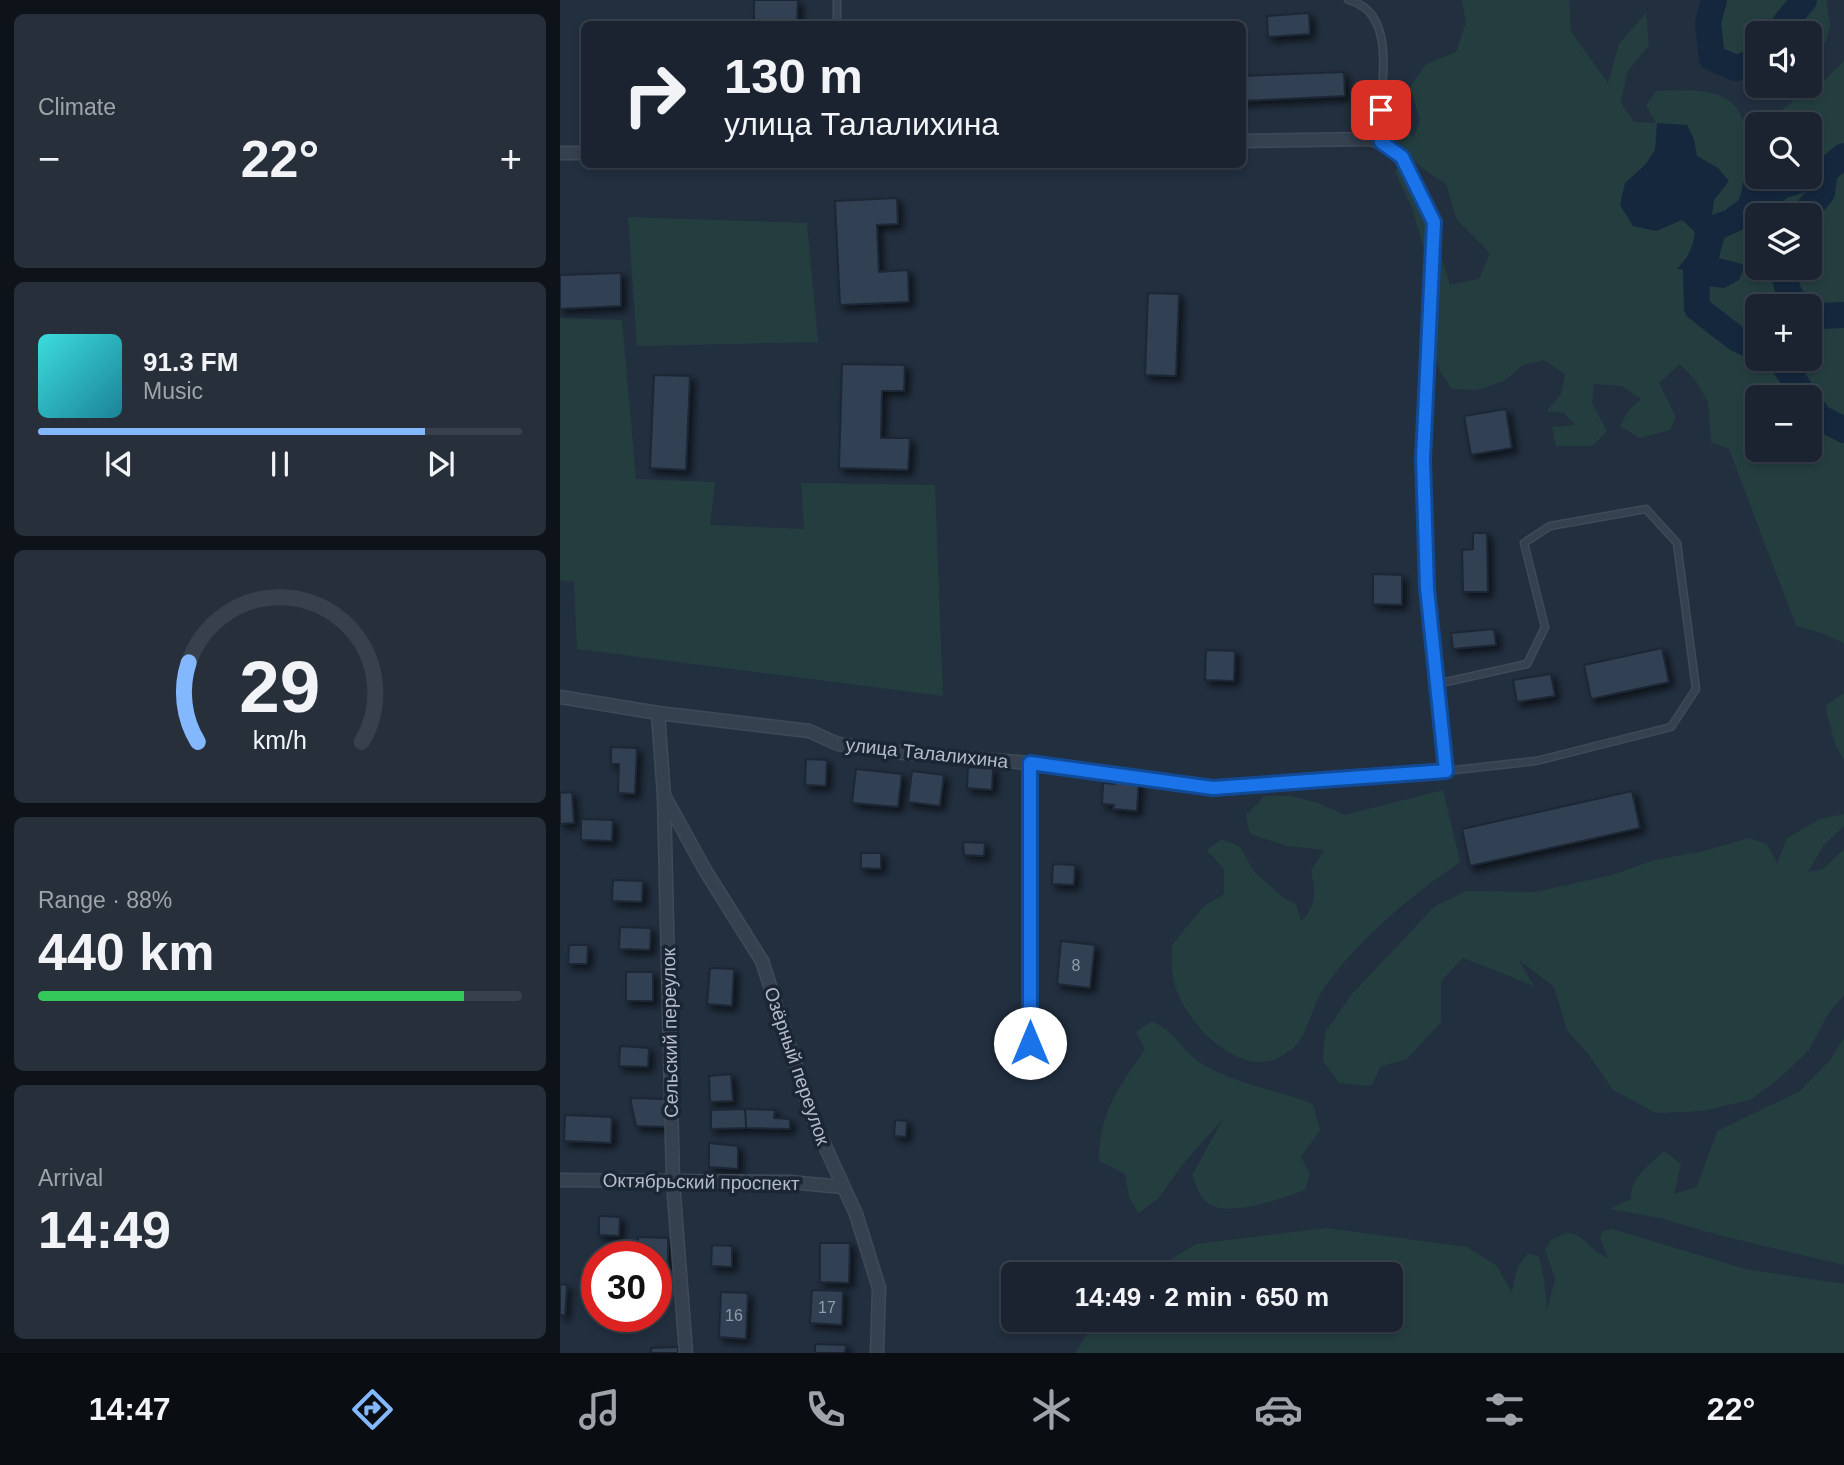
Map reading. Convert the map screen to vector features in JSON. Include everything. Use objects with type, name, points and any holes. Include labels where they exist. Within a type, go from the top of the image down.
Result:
[{"type":"street","points":[[1246,141],[1375,141],[1402,157],[1434,222],[1423,459],[1427,588],[1446,771]]},
{"type":"street","points":[[560,153],[581,153]]},
{"type":"street","name":"улица Талалихина","points":[[560,697],[658,713],[809,731],[838,744],[1030,763],[1213,788],[1446,771]]},
{"type":"street","name":"Сельский переулок","points":[[658,713],[664,796],[673,1182],[686,1353]]},
{"type":"street","points":[[1030,763],[1030,1043]]},
{"type":"street","name":"Озёрный переулок","points":[[664,796],[705,870],[762,961],[814,1122],[856,1214],[879,1288],[877,1353]]},
{"type":"street","name":"Октябрьский проспект","points":[[560,1180],[790,1182],[842,1187]]},
{"type":"lane","points":[[836,0],[837,21]]},
{"type":"lane","points":[[1348,0],[1362,3],[1374,18],[1384,47],[1375,141]]},
{"type":"lane","points":[[1437,684],[1527,664],[1545,626],[1524,543],[1550,526],[1646,509],[1677,543],[1696,689],[1671,727],[1536,761],[1446,771]]},
{"type":"green space","points":[[1462,0],[1569,0],[1571,32],[1608,83],[1619,44],[1646,13],[1649,45],[1627,72],[1621,103],[1634,122],[1656,123],[1646,105],[1656,91],[1705,92],[1730,101],[1739,111],[1744,126],[1745,189],[1822,189],[1822,112],[1780,112],[1798,98],[1822,98],[1822,83],[1844,61],[1844,646],[1825,634],[1796,626],[1729,449],[1711,442],[1708,402],[1696,381],[1680,364],[1659,383],[1676,417],[1670,430],[1640,438],[1620,426],[1628,411],[1641,399],[1621,386],[1594,384],[1592,403],[1607,431],[1592,446],[1556,446],[1552,427],[1575,425],[1564,413],[1547,411],[1561,394],[1565,374],[1544,360],[1523,365],[1504,381],[1477,390],[1452,389],[1440,371],[1430,346],[1424,249],[1412,208],[1395,172],[1399,164],[1439,225],[1440,252],[1450,285],[1479,279],[1490,253],[1457,220],[1446,184],[1401,150],[1384,127],[1389,116],[1414,137],[1420,120],[1410,88],[1425,65],[1456,52],[1466,22]]},
{"type":"green space","points":[[1714,0],[1826,0],[1830,25],[1826,42],[1822,45],[1822,21],[1745,21],[1745,65],[1736,68],[1712,58],[1708,23]]},
{"type":"green space","points":[[628,217],[807,223],[818,342],[637,346]]},
{"type":"green space","points":[[560,318],[622,320],[636,479],[715,482],[710,525],[804,529],[801,483],[935,485],[943,696],[577,649],[574,582],[560,580]]},
{"type":"green space","points":[[1844,693],[1844,761],[1835,744],[1825,706]]},
{"type":"green space","points":[[1443,790],[1460,862],[1404,904],[1353,952],[1324,988],[1297,1044],[1274,1060],[1258,1062],[1226,1051],[1212,1040],[1179,997],[1172,973],[1172,945],[1203,907],[1224,894],[1224,869],[1207,850],[1222,839],[1240,847],[1254,872],[1285,899],[1296,904],[1301,921],[1313,904],[1311,871],[1324,850],[1287,846],[1250,834],[1246,815],[1265,796],[1290,796],[1318,803],[1345,815]]},
{"type":"green space","points":[[1844,814],[1844,826],[1823,846],[1808,872],[1823,869],[1844,849],[1844,995],[1828,1014],[1809,1050],[1782,1076],[1750,1100],[1703,1111],[1656,1113],[1613,1090],[1589,1055],[1567,1030],[1554,987],[1519,960],[1534,986],[1463,958],[1441,981],[1441,1022],[1406,1060],[1381,1066],[1371,1086],[1339,1083],[1323,1061],[1325,1032],[1352,994],[1435,906],[1467,891],[1535,892],[1612,875],[1655,860],[1704,851],[1749,838],[1767,844],[1777,863],[1787,838],[1820,819]]},
{"type":"green space","points":[[1152,1021],[1168,1031],[1194,1058],[1218,1073],[1313,1104],[1320,1130],[1301,1157],[1310,1174],[1305,1190],[1239,1208],[1213,1206],[1204,1200],[1192,1175],[1223,1119],[1182,1165],[1158,1199],[1138,1213],[1129,1196],[1125,1174],[1099,1161],[1100,1143],[1112,1101],[1145,1049],[1136,1032]]},
{"type":"green space","points":[[1844,1038],[1844,1265],[1718,1235],[1660,1218],[1610,1209],[1631,1199],[1637,1178],[1664,1151],[1681,1164],[1674,1194],[1697,1187],[1717,1131],[1800,1091],[1830,1060]]},
{"type":"green space","points":[[1326,1228],[1467,1247],[1497,1266],[1512,1293],[1517,1268],[1528,1253],[1539,1257],[1547,1310],[1555,1279],[1545,1250],[1551,1240],[1567,1232],[1575,1234],[1608,1258],[1600,1238],[1603,1231],[1612,1229],[1745,1269],[1844,1284],[1844,1353],[1075,1353],[1089,1332],[1403,1332],[1403,1262],[1166,1262],[1196,1244]]},
{"type":"water","points":[[1657,123],[1687,125],[1694,139],[1697,156],[1718,168],[1729,181],[1714,200],[1712,215],[1724,211],[1740,199],[1743,183],[1745,189],[1784,189],[1784,203],[1745,203],[1745,228],[1724,238],[1719,258],[1745,265],[1739,280],[1724,288],[1708,286],[1696,270],[1677,269],[1692,251],[1695,232],[1682,220],[1656,231],[1633,226],[1620,205],[1625,183],[1645,165],[1655,150]]},
{"type":"building","points":[[754,0],[798,0],[797,21],[754,21]]},
{"type":"building","points":[[1309,13],[1310,34],[1268,37],[1267,16]]},
{"type":"building","points":[[1344,72],[1345,96],[1246,101],[1246,76]]},
{"type":"building","points":[[897,198],[898,224],[877,225],[879,272],[908,270],[909,302],[840,305],[835,201]]},
{"type":"building","points":[[621,273],[621,306],[560,309],[560,275]]},
{"type":"building","points":[[1148,293],[1179,294],[1176,376],[1145,375]]},
{"type":"building","points":[[842,364],[905,365],[904,391],[882,391],[881,438],[910,438],[908,470],[839,468]]},
{"type":"building","points":[[654,375],[690,376],[686,470],[650,468]]},
{"type":"building","points":[[1506,409],[1512,448],[1471,455],[1464,416]]},
{"type":"building","points":[[1473,533],[1487,533],[1488,592],[1463,592],[1462,550],[1473,549]]},
{"type":"building","points":[[1373,574],[1402,575],[1402,605],[1373,604]]},
{"type":"building","points":[[1494,629],[1496,645],[1453,649],[1451,633]]},
{"type":"building","points":[[1662,648],[1669,682],[1591,699],[1584,665]]},
{"type":"building","points":[[1206,650],[1235,651],[1234,681],[1205,680]]},
{"type":"building","points":[[1551,674],[1555,696],[1517,702],[1513,680]]},
{"type":"building","points":[[611,747],[637,748],[635,794],[618,793],[619,764],[611,764]]},
{"type":"building","points":[[806,759],[827,760],[826,786],[805,785]]},
{"type":"building","points":[[968,767],[993,768],[992,790],[967,788]]},
{"type":"building","points":[[856,769],[902,774],[898,807],[852,803]]},
{"type":"building","points":[[912,771],[944,775],[940,806],[908,802]]},
{"type":"building","points":[[1115,778],[1139,779],[1137,811],[1113,809],[1114,805],[1102,804],[1103,783],[1114,784]]},
{"type":"building","points":[[1632,791],[1640,828],[1470,866],[1462,829]]},
{"type":"building","points":[[572,792],[574,823],[560,824],[560,793]]},
{"type":"building","points":[[581,819],[613,820],[612,841],[581,840]]},
{"type":"building","points":[[963,842],[985,843],[984,856],[964,855]]},
{"type":"building","points":[[861,853],[881,853],[881,869],[861,868]]},
{"type":"building","points":[[1053,864],[1075,865],[1074,885],[1052,884]]},
{"type":"building","points":[[613,880],[643,881],[642,902],[612,901]]},
{"type":"building","points":[[620,927],[651,928],[650,950],[619,949]]},
{"type":"building","points":[[1061,941],[1095,945],[1090,988],[1057,984]]},
{"type":"building","points":[[569,945],[588,945],[587,964],[568,964]]},
{"type":"building","points":[[710,968],[734,969],[732,1006],[707,1004]]},
{"type":"building","points":[[626,972],[653,972],[653,1001],[626,1001]]},
{"type":"building","points":[[620,1046],[649,1048],[648,1067],[619,1066]]},
{"type":"building","points":[[731,1074],[733,1101],[710,1102],[709,1076]]},
{"type":"building","points":[[630,1098],[666,1099],[665,1127],[636,1126]]},
{"type":"building","points":[[745,1109],[775,1110],[774,1118],[790,1119],[790,1129],[746,1128]]},
{"type":"building","points":[[745,1109],[746,1128],[711,1129],[711,1110]]},
{"type":"building","points":[[565,1115],[612,1117],[611,1143],[564,1141]]},
{"type":"building","points":[[895,1120],[907,1121],[906,1137],[894,1136]]},
{"type":"building","points":[[709,1143],[738,1146],[738,1169],[709,1167]]},
{"type":"building","points":[[599,1216],[620,1217],[619,1236],[599,1235]]},
{"type":"building","points":[[638,1237],[668,1238],[668,1241],[638,1241]]},
{"type":"building","points":[[820,1243],[850,1243],[849,1283],[820,1282]]},
{"type":"building","points":[[712,1245],[732,1246],[732,1267],[711,1266]]},
{"type":"building","points":[[560,1284],[567,1285],[565,1315],[560,1315]]},
{"type":"building","points":[[812,1290],[843,1291],[842,1325],[810,1323]]},
{"type":"building","points":[[721,1292],[748,1293],[746,1339],[719,1337]]},
{"type":"building","points":[[815,1344],[846,1345],[845,1353],[815,1353]]},
{"type":"building","points":[[678,1347],[678,1353],[651,1353],[651,1348]]},
{"type":"waterway","points":[[1714,0],[1708,23],[1712,58],[1736,68],[1745,65]]},
{"type":"waterway","points":[[1787,21],[1804,0]]},
{"type":"waterway","points":[[1813,203],[1822,193],[1825,171],[1844,156]]},
{"type":"waterway","points":[[1752,201],[1776,189]]},
{"type":"waterway","points":[[1710,236],[1696,270],[1697,308],[1745,343]]},
{"type":"waterway","points":[[1786,280],[1790,294]]},
{"type":"waterway","points":[[1822,316],[1844,315]]},
{"type":"waterway","points":[[1788,371],[1797,385]]},
{"type":"waterway","points":[[1822,419],[1844,430]]},
{"type":"route","points":[[1030,1043],[1030,763],[1213,788],[1446,771],[1427,588],[1423,459],[1434,222],[1402,157],[1381,142],[1381,110]]}]
